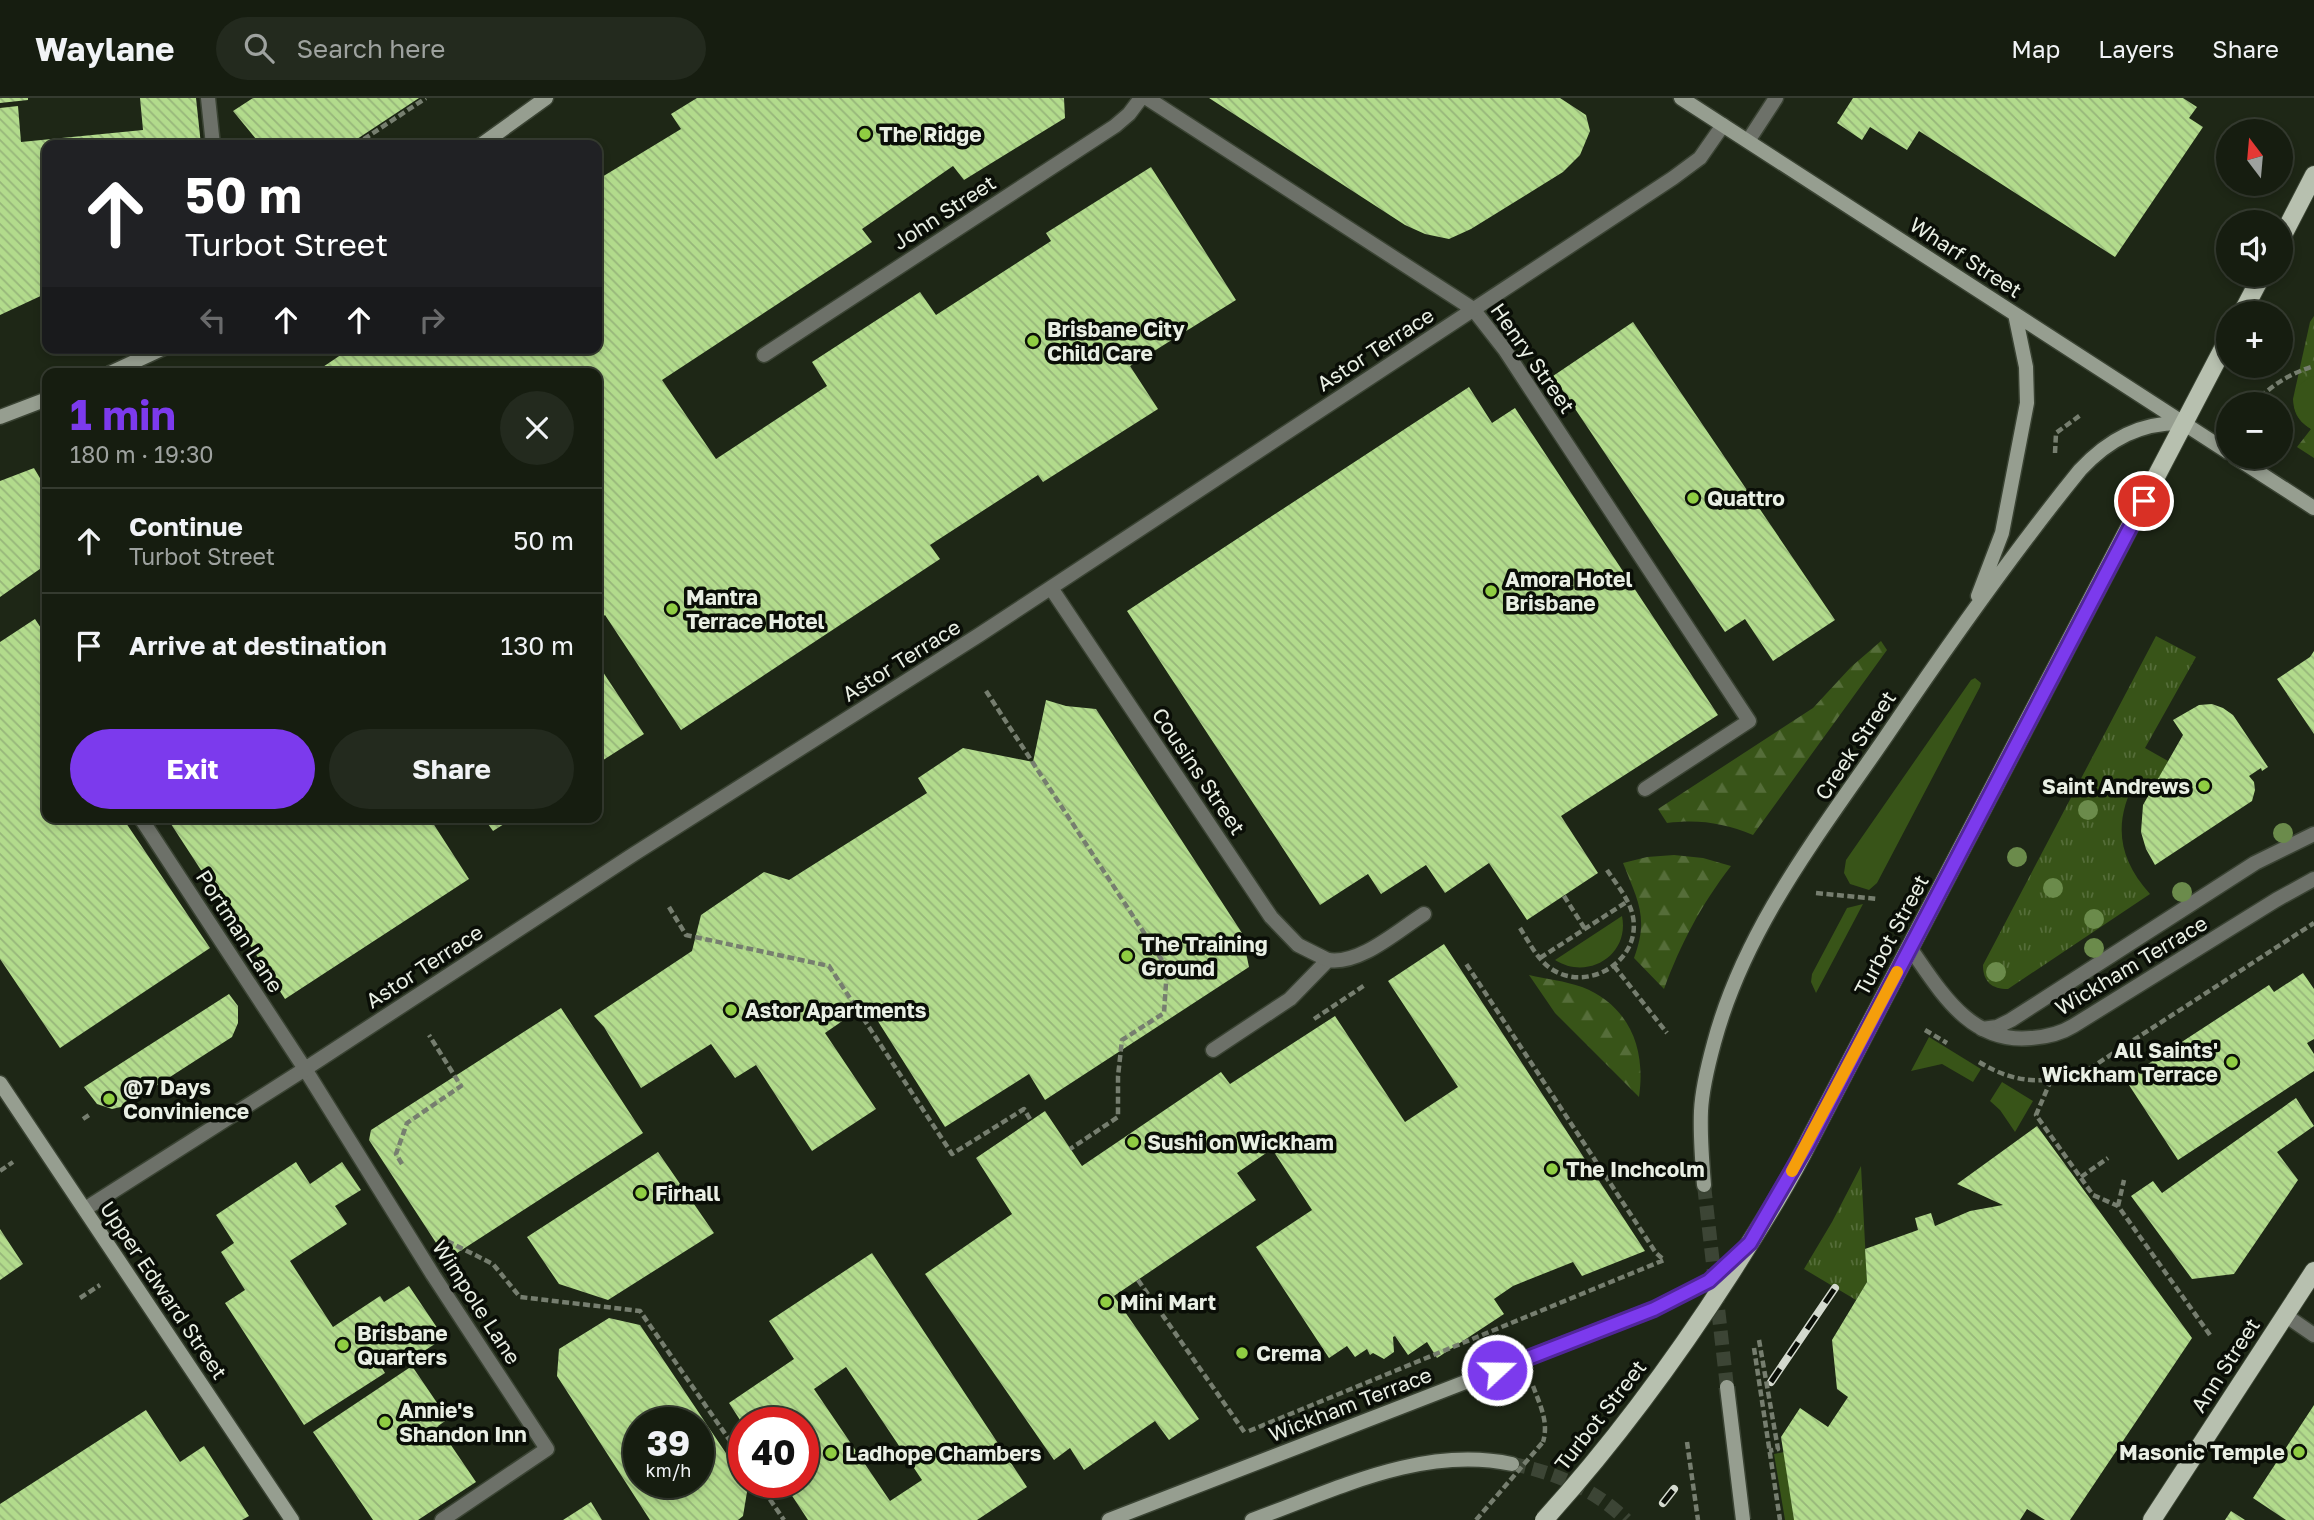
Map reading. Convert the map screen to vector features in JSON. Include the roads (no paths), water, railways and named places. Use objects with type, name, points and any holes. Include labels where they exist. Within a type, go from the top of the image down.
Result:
[{"type":"main road","points":[[488,140],[546,98]]},
{"type":"main road","name":"Wharf Street","points":[[1681,98],[2216,444]]},
{"type":"main road","points":[[2293,216],[2314,175]]},
{"type":"main road","points":[[1966,622],[1997,549],[2026,414],[2027,375],[2015,314]]},
{"type":"main road","points":[[121,368],[151,354]]},
{"type":"main road","name":"Turbot Street","points":[[1544,1520],[1648,1395],[1750,1243],[1810,1139],[2216,361]]},
{"type":"main road","points":[[0,417],[42,400]]},
{"type":"main road","name":"Creek Street","points":[[1704,1185],[1701,1110],[1721,1018],[1760,927],[1784,886],[1966,622],[2066,488],[2094,457],[2129,432],[2162,423],[2183,423]]},
{"type":"main road","points":[[2254,469],[2314,508]]},
{"type":"main road","name":"Upper Edward Street","points":[[0,1083],[292,1520]]},
{"type":"main road","name":"Wickham Terrace","points":[[1109,1520],[1654,1309],[1709,1281],[1750,1243]]},
{"type":"main road","name":"Ann Street","points":[[2152,1520],[2314,1271]]},
{"type":"main road","points":[[1727,1387],[1743,1520]]},
{"type":"main road","points":[[1252,1520],[1377,1474],[1415,1464],[1455,1459],[1513,1464]]},
{"type":"street","points":[[208,98],[212,140]]},
{"type":"street","name":"John Street","points":[[764,355],[1115,126],[1142,98]]},
{"type":"street","name":"Henry Street","points":[[1147,98],[1474,309],[1505,350],[1749,721],[1645,789]]},
{"type":"street","points":[[1748,141],[1776,98]]},
{"type":"street","name":"Astor Terrace","points":[[85,1209],[1051,588],[1689,167],[1700,158],[1723,125]]},
{"type":"street","name":"Cousins Street","points":[[1051,588],[1271,917],[1298,946],[1328,960]]},
{"type":"street","name":"Portman Lane","points":[[144,823],[305,1069]]},
{"type":"street","points":[[1982,1029],[1997,1027],[2011,1020],[2255,863],[2314,834]]},
{"type":"street","name":"Wickham Terrace","points":[[1910,948],[1953,1005],[1982,1029],[2005,1038],[2045,1037],[2065,1030],[2314,879]]},
{"type":"street","points":[[1213,1050],[1290,999],[1328,960],[1339,962],[1357,957],[1424,914]]},
{"type":"street","name":"Wimpole Lane","points":[[305,1069],[433,1275],[547,1449],[442,1520]]},
{"type":"street","points":[[2285,1315],[2314,1335]]},
{"type":"tunnel","points":[[1704,1185],[1727,1387]]},
{"type":"tunnel","points":[[1512,1464],[1574,1484],[1588,1491],[1626,1520]]},
{"type":"railway","points":[[1771,1382],[1835,1288]]},
{"type":"railway","points":[[1663,1503],[1674,1489]]},
{"type":"place","name":"The Ridge","points":[[865,134]]},
{"type":"place","name":"Brisbane City Child Care","points":[[1033,341]]},
{"type":"place","name":"Quattro","points":[[1693,498]]},
{"type":"place","name":"Amora Hotel Brisbane","points":[[1491,591]]},
{"type":"place","name":"Mantra Terrace Hotel","points":[[672,609]]},
{"type":"place","name":"Saint Andrews","points":[[2204,786]]},
{"type":"place","name":"The Training Ground","points":[[1127,956]]},
{"type":"place","name":"Astor Apartments","points":[[731,1010]]},
{"type":"place","name":"All Saints' Wickham Terrace","points":[[2232,1062]]},
{"type":"place","name":"@7 Days Convinience","points":[[109,1099]]},
{"type":"place","name":"Sushi on Wickham","points":[[1133,1142]]},
{"type":"place","name":"The Inchcolm","points":[[1552,1169]]},
{"type":"place","name":"Firhall","points":[[641,1193]]},
{"type":"place","name":"Mini Mart","points":[[1106,1302]]},
{"type":"place","name":"Brisbane Quarters","points":[[343,1345]]},
{"type":"place","name":"Crema","points":[[1242,1353]]},
{"type":"place","name":"Annie's Shandon Inn","points":[[385,1422]]},
{"type":"place","name":"Masonic Temple","points":[[2299,1452]]},
{"type":"place","name":"Ladhope Chambers","points":[[831,1453]]}]
